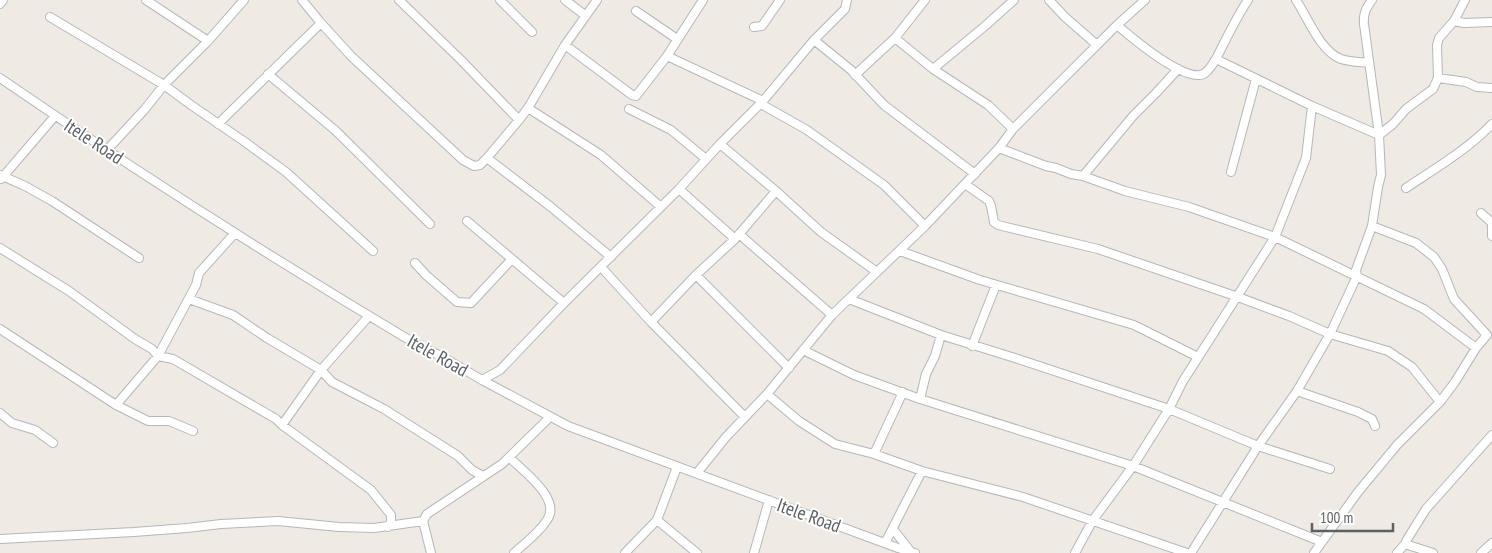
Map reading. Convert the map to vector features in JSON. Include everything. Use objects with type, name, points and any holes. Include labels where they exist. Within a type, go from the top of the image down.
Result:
[{"type":"street","points":[[0,4],[3,0]]},
{"type":"street","points":[[146,0],[208,41]]},
{"type":"street","points":[[107,150],[146,109],[164,85],[208,41],[244,0]]},
{"type":"street","points":[[302,0],[351,56],[463,160],[474,166],[480,165],[487,158],[528,108],[565,45],[597,0]]},
{"type":"street","points":[[399,0],[519,120]]},
{"type":"street","points":[[500,0],[532,32]]},
{"type":"street","points":[[565,0],[586,16]]},
{"type":"street","points":[[565,45],[632,95],[636,96],[666,56],[703,0]]},
{"type":"street","points":[[754,27],[762,26],[780,0]]},
{"type":"street","points":[[482,380],[500,370],[564,303],[680,189],[720,144],[762,103],[814,40],[845,9],[846,0]]},
{"type":"street","points":[[855,75],[894,38],[925,0]]},
{"type":"street","points":[[933,69],[1014,0]]},
{"type":"street","points":[[1050,0],[1065,18],[1097,45]]},
{"type":"street","points":[[697,473],[726,437],[767,394],[832,315],[925,226],[999,148],[1013,130],[1117,25],[1146,0]]},
{"type":"street","points":[[1117,25],[1166,62],[1191,75],[1199,76],[1205,73],[1216,59],[1240,11],[1248,0]]},
{"type":"street","points":[[1296,0],[1325,47],[1334,56],[1344,60],[1369,62]]},
{"type":"street","points":[[767,394],[799,420],[835,444],[874,454],[922,471],[1023,497],[1189,553],[1224,502],[1258,446],[1297,390],[1330,334],[1356,276],[1356,270],[1372,226],[1381,175],[1379,135],[1363,16],[1372,0]]},
{"type":"street","points":[[1379,135],[1393,124],[1406,109],[1433,89],[1437,83],[1437,45],[1439,38],[1454,21],[1465,0]]},
{"type":"street","points":[[636,10],[677,40]]},
{"type":"street","points":[[50,17],[164,85],[286,172],[372,251]]},
{"type":"street","points":[[1454,21],[1464,23],[1492,22]]},
{"type":"street","points":[[218,124],[321,23]]},
{"type":"street","points":[[894,38],[933,69],[988,105],[1013,130]]},
{"type":"street","points":[[814,40],[855,75],[884,105],[975,174]]},
{"type":"street","points":[[666,56],[762,103],[807,130],[884,185],[925,226]]},
{"type":"street","points":[[1216,59],[1312,106],[1379,135]]},
{"type":"street","points":[[1083,176],[1133,116],[1178,69]]},
{"type":"street","points":[[268,74],[336,131],[430,224]]},
{"type":"street","name":"Itele Road","points":[[0,78],[55,116],[301,275],[421,347],[441,356],[550,417],[568,426],[677,467],[886,543],[896,551],[913,552]]},
{"type":"street","points":[[1438,78],[1466,82],[1477,87],[1492,88]]},
{"type":"street","points":[[1231,172],[1256,79]]},
{"type":"street","points":[[1075,553],[1093,520],[1133,466],[1169,410],[1183,381],[1275,237],[1306,158],[1312,106]]},
{"type":"street","points":[[528,108],[601,154],[661,207]]},
{"type":"street","points":[[629,109],[670,130],[706,159]]},
{"type":"street","points":[[55,116],[1,177],[25,186],[52,201],[139,258]]},
{"type":"street","points":[[1406,188],[1475,141],[1492,124]]},
{"type":"street","points":[[720,144],[821,232],[878,272]]},
{"type":"street","points":[[999,148],[1046,166],[1083,176],[1125,191],[1189,207],[1275,237],[1424,309],[1476,348]]},
{"type":"street","points":[[487,158],[551,207],[611,257]]},
{"type":"street","points":[[965,184],[989,201],[994,222],[998,225],[1098,249],[1238,297],[1330,334],[1375,347],[1398,357],[1412,367],[1440,402]]},
{"type":"street","points":[[680,189],[832,315]]},
{"type":"street","points":[[651,322],[696,274],[737,236],[776,191]]},
{"type":"street","points":[[1481,213],[1492,221],[1492,236]]},
{"type":"street","points":[[467,221],[564,303]]},
{"type":"street","points":[[1314,553],[1358,492],[1397,445],[1440,402],[1476,348],[1487,335],[1454,299],[1438,262],[1416,243],[1372,226]]},
{"type":"street","points":[[116,405],[158,356],[196,286],[199,273],[235,233]]},
{"type":"street","points":[[0,248],[69,291],[158,356],[173,359],[276,418],[372,490],[391,515],[391,522],[388,527]]},
{"type":"street","points":[[900,251],[996,285],[1134,325],[1198,357]]},
{"type":"street","points":[[415,263],[458,302],[472,303],[512,259]]},
{"type":"street","points":[[601,267],[651,322],[745,417]]},
{"type":"street","points":[[696,274],[789,368]]},
{"type":"street","points":[[972,346],[996,285]]},
{"type":"street","points":[[189,299],[233,314],[267,338],[321,370],[332,382],[384,409],[458,456],[472,470],[483,476]]},
{"type":"street","points":[[849,299],[940,335],[1169,410],[1258,446],[1330,469]]},
{"type":"street","points":[[282,424],[321,370],[369,316]]},
{"type":"street","points":[[0,328],[116,405],[148,421],[169,421],[193,431]]},
{"type":"street","points":[[920,400],[926,374],[935,356],[940,335]]},
{"type":"street","points":[[803,350],[854,375],[920,400],[1133,466],[1322,542]]},
{"type":"street","points":[[1297,390],[1358,412],[1372,420],[1375,426]]},
{"type":"street","points":[[874,454],[903,392]]},
{"type":"street","points":[[0,413],[12,423],[35,430],[53,443]]},
{"type":"street","points":[[431,553],[423,521],[427,514],[510,458],[550,417]]},
{"type":"street","points":[[1397,553],[1405,544],[1426,509],[1492,436]]},
{"type":"street","points":[[510,458],[544,491],[550,503],[549,518],[514,553]]},
{"type":"street","points":[[625,553],[657,520],[677,467]]},
{"type":"street","points":[[886,543],[922,471]]},
{"type":"street","points":[[754,553],[770,500]]},
{"type":"street","points":[[657,520],[697,553]]},
{"type":"street","points":[[0,539],[134,532],[278,521],[339,527],[374,528],[423,521]]},
{"type":"street","points":[[893,529],[913,552]]},
{"type":"street","points":[[1481,553],[1492,543]]},
{"type":"street","points":[[1405,544],[1433,553]]}]
